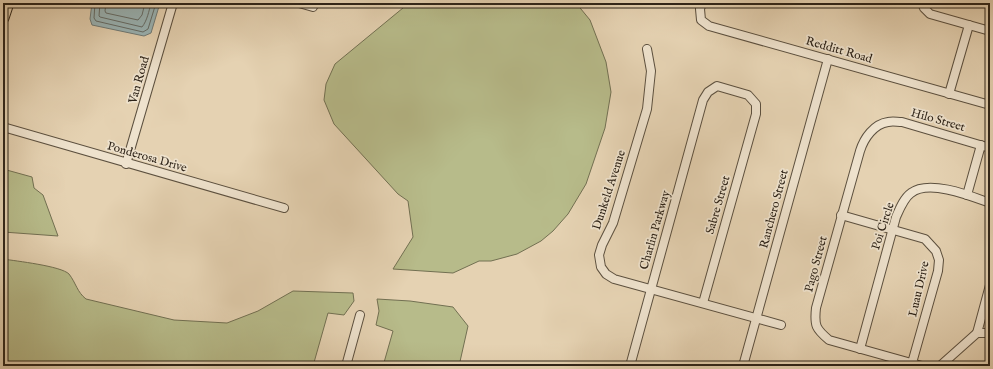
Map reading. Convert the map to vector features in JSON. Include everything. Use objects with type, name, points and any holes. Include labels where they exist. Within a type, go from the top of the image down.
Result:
[{"type":"main road","points":[[3,18],[8,3]]},
{"type":"street","name":"Van Road","points":[[126,164],[173,3]]},
{"type":"street","points":[[299,3],[313,7]]},
{"type":"street","name":"Redditt Road","points":[[702,3],[700,9],[701,20],[709,26],[990,105]]},
{"type":"street","points":[[922,3],[924,8],[930,14],[990,31]]},
{"type":"street","points":[[949,94],[969,25]]},
{"type":"street","name":"Dunkeld Avenue","points":[[647,49],[651,71],[647,109],[613,223],[602,245],[599,255],[601,267],[606,274],[614,279],[781,325]]},
{"type":"street","name":"Ranchero Street","points":[[743,366],[828,59]]},
{"type":"street","name":"Sabre Street","points":[[703,303],[756,114],[756,104],[748,95],[717,86],[708,92],[704,100]]},
{"type":"street","name":"Charlin Parkway","points":[[630,366],[704,100]]},
{"type":"street","name":"Pago Street","points":[[902,122],[887,122],[872,130],[863,141],[816,308],[815,321],[818,330],[829,340],[922,366]]},
{"type":"street","name":"Hilo Street","points":[[902,122],[990,148]]},
{"type":"street","name":"Ponderosa Drive","points":[[3,127],[126,164],[284,208]]},
{"type":"street","points":[[967,195],[981,145]]},
{"type":"street","name":"Poi Circle","points":[[860,349],[896,217],[901,205],[911,193],[922,188],[936,188],[967,195],[990,203]]},
{"type":"street","name":"Luau Drive","points":[[841,216],[925,239],[936,251],[939,260],[938,271],[912,363]]},
{"type":"street","points":[[940,366],[977,333],[990,285]]},
{"type":"street","points":[[346,366],[360,315]]},
{"type":"street","points":[[977,333],[990,333]]},
{"type":"green space","points":[[409,3],[576,3],[590,20],[606,62],[611,92],[605,128],[586,184],[568,214],[553,231],[541,241],[517,254],[491,261],[479,261],[453,273],[393,269],[413,237],[408,201],[398,194],[334,124],[324,100],[326,84],[335,64]]},
{"type":"green space","points":[[3,169],[32,177],[34,188],[43,195],[58,236],[3,232]]},
{"type":"green space","points":[[3,259],[38,264],[64,271],[69,274],[86,299],[174,320],[227,323],[258,311],[293,291],[353,293],[354,301],[344,315],[328,313],[313,366],[3,366]]},
{"type":"green space","points":[[377,299],[410,301],[453,307],[468,326],[459,366],[383,366],[393,331],[376,325],[379,311]]},
{"type":"water","points":[[92,3],[160,3],[151,33],[144,36],[92,25],[90,19]]}]
